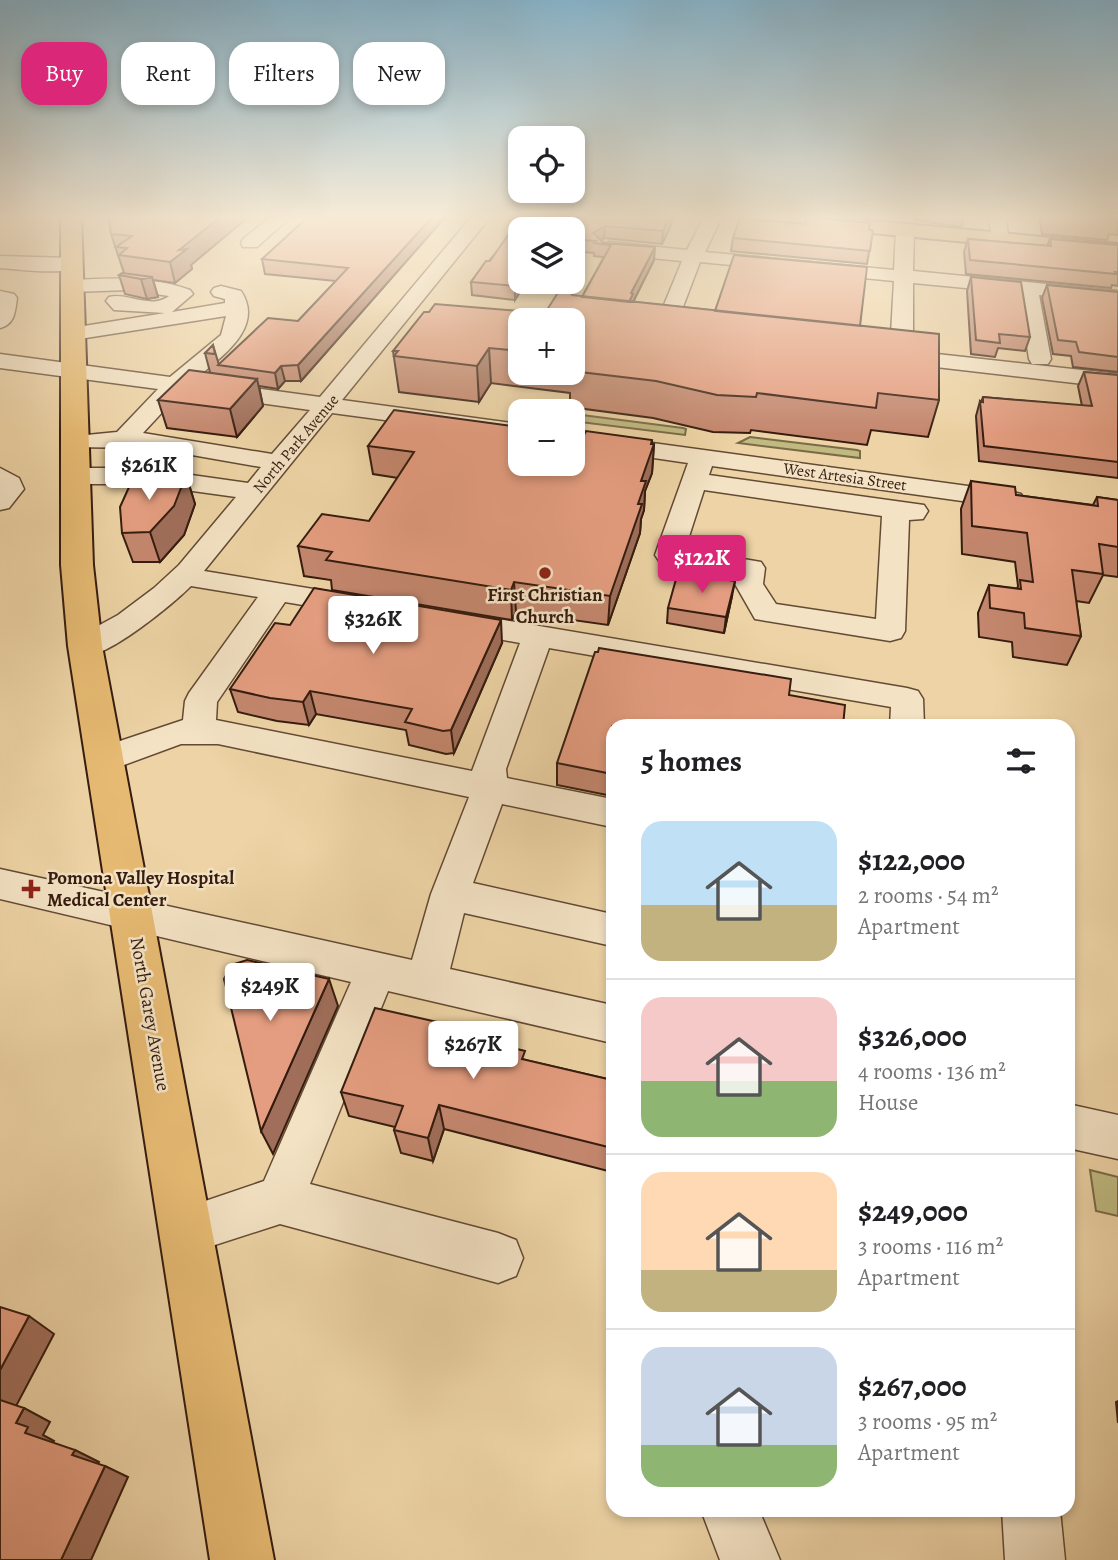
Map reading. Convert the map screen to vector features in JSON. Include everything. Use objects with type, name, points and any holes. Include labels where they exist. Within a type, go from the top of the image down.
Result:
[{"type":"main road","name":"North Garey Avenue","points":[[73,288],[77,565],[85,646],[242,1560]]},
{"type":"street","name":"North Park Avenue","points":[[85,646],[131,622],[163,598],[184,576],[425,288]]},
{"type":"street","points":[[674,326],[684,288]]},
{"type":"street","points":[[902,334],[904,288]]},
{"type":"street","points":[[1016,288],[1118,297]]},
{"type":"street","points":[[1028,289],[1040,359]]},
{"type":"street","points":[[73,296],[122,293]]},
{"type":"street","points":[[0,297],[7,298],[4,319],[0,322]]},
{"type":"street","points":[[74,334],[228,300],[237,314],[231,337],[176,384],[124,439]]},
{"type":"street","points":[[412,304],[439,307]]},
{"type":"street","points":[[872,354],[1118,380]]},
{"type":"street","points":[[0,361],[508,429]]},
{"type":"street","points":[[75,442],[109,437],[210,450],[279,463]]},
{"type":"street","name":"West Artesia Street","points":[[585,442],[698,469],[917,486],[1039,504]]},
{"type":"street","points":[[896,510],[890,631],[766,612],[750,584],[751,568],[670,555],[698,469],[915,513],[917,486]]},
{"type":"street","points":[[75,475],[142,475],[255,492]]},
{"type":"street","points":[[0,476],[10,483],[11,489],[0,502]]},
{"type":"street","points":[[184,576],[387,611]]},
{"type":"street","points":[[199,732],[201,701],[277,592]]},
{"type":"street","points":[[428,618],[907,698],[907,719]]},
{"type":"street","points":[[426,982],[450,894],[490,789],[489,769],[538,636]]},
{"type":"street","points":[[105,759],[179,732],[219,732],[606,812]]},
{"type":"street","points":[[0,884],[133,917],[606,1023]]},
{"type":"street","points":[[450,894],[606,929]]},
{"type":"street","points":[[280,1200],[376,971]]},
{"type":"street","points":[[1075,1128],[1118,1137]]},
{"type":"street","points":[[187,1230],[280,1200],[498,1258]]},
{"type":"street","points":[[733,1517],[750,1560]]},
{"type":"street","points":[[1032,1517],[1035,1560]]},
{"type":"shaded area","points":[[585,415],[683,428],[686,429],[685,435],[585,423]]},
{"type":"shaded area","points":[[750,437],[857,450],[860,451],[860,458],[738,443]]},
{"type":"shaded area","points":[[1090,1170],[1118,1177],[1118,1216],[1096,1211]]},
{"type":"building","points":[[329,288],[368,288],[298,365],[281,366],[275,373],[218,365],[268,318],[298,321]]},
{"type":"building","points":[[587,288],[634,288],[629,302],[582,297]]},
{"type":"building","points":[[723,288],[865,288],[860,326],[715,311]]},
{"type":"building","points":[[972,288],[1022,288],[1030,337],[999,334],[1000,343],[976,340]]},
{"type":"building","points":[[1048,288],[1118,292],[1118,357],[1079,352],[1076,342],[1058,340]]},
{"type":"building","points":[[557,294],[571,294],[939,334],[939,400],[878,393],[876,408],[757,393],[756,397],[717,395],[656,381],[585,373],[585,308],[548,308]]},
{"type":"building","points":[[435,304],[508,310],[508,350],[489,348],[477,366],[394,356],[398,351],[393,351],[424,312],[429,312]]},
{"type":"building","points":[[213,345],[215,354],[205,353]]},
{"type":"building","points":[[189,370],[257,379],[230,409],[158,400]]},
{"type":"building","points":[[1084,372],[1118,375],[1118,462],[984,446],[980,401],[983,402],[983,397],[1092,406]]},
{"type":"building","points":[[394,410],[508,425],[508,476],[585,476],[586,431],[652,440],[651,444],[654,444],[641,481],[646,481],[638,504],[642,504],[610,596],[514,582],[511,590],[326,560],[332,552],[298,546],[322,514],[369,521],[414,452],[368,446]]},
{"type":"building","points":[[186,475],[174,506],[150,532],[122,533],[120,507],[134,476]]},
{"type":"building","points":[[971,481],[1015,487],[1016,495],[1098,506],[1097,497],[1118,500],[1118,547],[1099,544],[1103,574],[1072,570],[1081,636],[1025,628],[1024,613],[990,608],[989,585],[1021,589],[1020,580],[1033,582],[1027,533],[972,526]]},
{"type":"building","points":[[678,572],[735,581],[726,617],[668,608]]},
{"type":"building","points":[[314,588],[501,620],[451,730],[443,731],[405,722],[412,709],[310,691],[303,702],[230,689],[275,623],[290,625]]},
{"type":"building","points":[[599,648],[791,679],[789,695],[845,705],[844,719],[606,719],[606,773],[557,763],[595,652],[598,652]]},
{"type":"building","points":[[247,960],[329,979],[261,1131],[224,979],[231,965]]},
{"type":"building","points":[[375,1008],[464,1028],[461,1035],[525,1051],[522,1059],[606,1079],[606,1147],[439,1105],[428,1138],[394,1130],[403,1106],[341,1092]]},
{"type":"building","points":[[0,1307],[29,1316],[0,1370]]},
{"type":"building","points":[[0,1400],[24,1408],[16,1423],[28,1427],[25,1433],[75,1450],[72,1455],[105,1466],[61,1560],[0,1560]]},
{"type":"place","name":"First Christian Church","points":[[545,573]]},
{"type":"place","name":"Pomona Valley Hospital Medical Center","points":[[31,889]]}]
